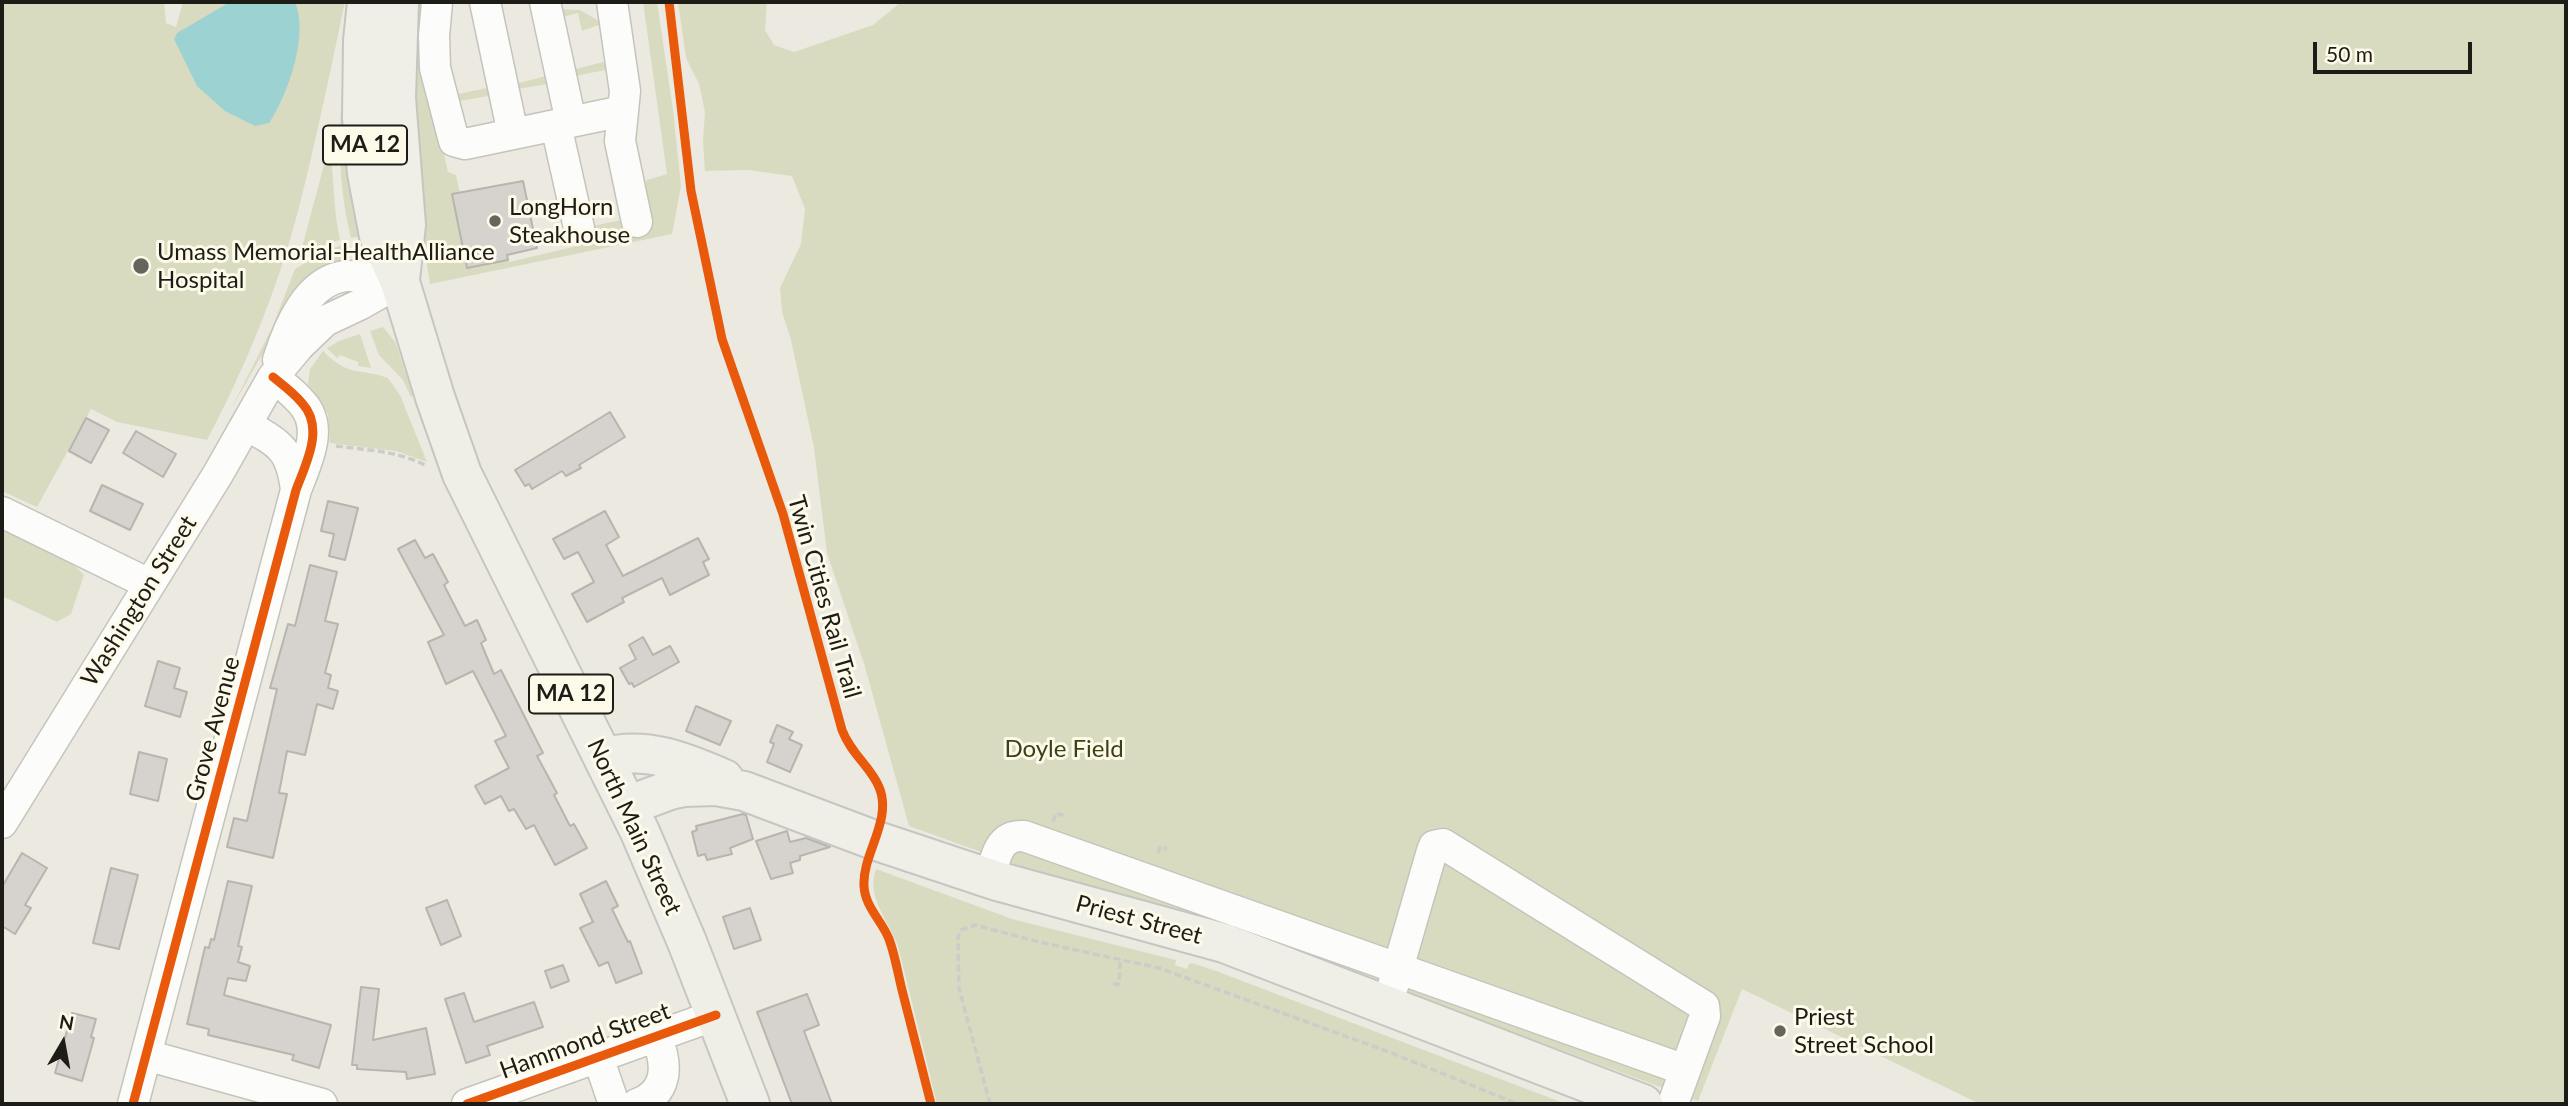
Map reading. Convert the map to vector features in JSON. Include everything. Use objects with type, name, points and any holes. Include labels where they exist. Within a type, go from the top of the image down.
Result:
[{"type":"main road","name":"North Main Street","points":[[367,2],[361,85],[367,173],[379,236],[400,282],[462,474],[657,870],[750,1104]]},
{"type":"main road","name":"North Main Street","points":[[399,2],[396,98],[406,225],[400,282]]},
{"type":"main road","points":[[603,758],[630,752],[656,755],[709,773],[744,791]]},
{"type":"main road","name":"Priest Street","points":[[626,806],[684,787],[716,786],[744,791],[874,840],[989,878],[1199,935],[1297,952],[1387,1007],[1643,1104]]},
{"type":"street","points":[[437,2],[435,68],[454,141],[465,144],[623,111]]},
{"type":"street","points":[[485,2],[513,134]]},
{"type":"street","points":[[545,2],[579,228]]},
{"type":"street","points":[[612,2],[625,91],[620,141],[637,222]]},
{"type":"street","name":"Washington Street","points":[[2,823],[274,377],[299,346],[325,321],[400,282]]},
{"type":"street","name":"Grove Avenue","points":[[133,1104],[296,491],[313,441],[313,427],[303,404],[274,377]]},
{"type":"street","name":"Grove Avenue","points":[[246,425],[283,448],[292,463],[296,491]]},
{"type":"street","points":[[2,512],[149,584]]},
{"type":"street","points":[[989,878],[1003,840],[1017,835],[1024,836],[1138,876],[1199,935]]},
{"type":"street","points":[[1387,1007],[1432,851],[1434,846],[1443,844],[1704,1006],[1705,1016],[1673,1104]]},
{"type":"street","points":[[1128,916],[1138,876]]},
{"type":"street","points":[[1297,952],[1398,968],[1685,1070]]},
{"type":"street","name":"Hammond Street","points":[[467,1104],[716,1015]]},
{"type":"street","points":[[637,1104],[653,1098],[661,1087],[662,1056],[656,1036]]},
{"type":"street","points":[[146,1055],[322,1104]]},
{"type":"street","points":[[598,1057],[614,1104]]},
{"type":"path","points":[[329,445],[389,452],[414,459],[434,469]]},
{"type":"path","points":[[1055,818],[1056,813],[1062,815],[1063,812]]},
{"type":"path","points":[[1158,853],[1160,847],[1165,849],[1166,846]]},
{"type":"path","points":[[990,1104],[959,988],[957,945],[961,930],[975,925],[1183,975],[1389,1052],[1518,1104]]},
{"type":"path","points":[[1183,975],[1199,935]]},
{"type":"path","points":[[1113,984],[1119,985],[1120,959]]},
{"type":"green space","name":"Umass Memorial-HealthAlliance Hospital","points":[[2,2],[164,2],[166,23],[176,27],[183,2],[345,2],[290,241],[259,328],[207,440],[117,422],[91,409],[37,507],[2,491]]},
{"type":"green space","points":[[413,2],[427,2],[422,55],[448,172],[456,175],[460,193],[452,195],[466,268],[508,260],[509,262],[590,243],[588,236],[592,226],[622,220],[647,180],[667,174],[643,2],[657,2],[681,186],[672,234],[430,284],[416,196]]},
{"type":"green space","name":"Doyle Field","points":[[678,2],[767,2],[765,30],[774,45],[794,52],[873,25],[901,2],[2566,2],[2566,1104],[1980,1104],[1742,989],[1698,1101],[1236,929],[1028,869],[909,826],[865,667],[827,553],[814,448],[791,340],[782,312],[780,288],[801,244],[805,209],[792,176],[748,170],[705,171],[705,112],[699,84],[686,58]]},
{"type":"green space","points":[[559,9],[580,10],[599,21],[599,25],[582,31],[578,13],[562,17]]},
{"type":"green space","points":[[603,62],[608,66],[605,70],[575,76],[572,70]]},
{"type":"green space","points":[[345,74],[362,236],[351,238],[343,197],[340,156]]},
{"type":"green space","points":[[546,76],[548,84],[518,89],[515,84]]},
{"type":"green space","points":[[487,88],[492,92],[489,96],[457,100],[459,94]]},
{"type":"green space","points":[[330,142],[340,240],[313,249],[299,259]]},
{"type":"green space","points":[[342,245],[346,261],[285,314],[230,411],[272,328],[295,269],[325,251]]},
{"type":"green space","points":[[383,327],[396,343],[413,396],[411,397],[403,380],[379,355],[370,331]]},
{"type":"green space","points":[[360,334],[371,368],[358,366],[358,362],[340,355],[337,358],[327,348],[339,341]]},
{"type":"green space","points":[[323,351],[347,369],[388,378],[400,395],[427,462],[396,451],[330,443],[328,414],[308,384],[310,369]]},
{"type":"green space","points":[[2,526],[72,563],[84,575],[71,614],[57,622],[2,596]]},
{"type":"green space","points":[[876,869],[1012,919],[1176,960],[1175,965],[1187,969],[1192,963],[1216,971],[1566,1104],[937,1104],[898,946],[876,899]]},
{"type":"water","points":[[230,2],[295,2],[299,15],[298,47],[289,81],[269,123],[255,126],[225,111],[197,86],[174,39],[177,33]]},
{"type":"building","name":"LongHorn Steakhouse","points":[[523,181],[537,248],[507,255],[508,260],[467,268],[452,194]]},
{"type":"building","points":[[610,412],[625,437],[566,476],[562,471],[532,489],[529,484],[525,486],[515,470]]},
{"type":"building","points":[[86,418],[109,430],[91,463],[69,451]]},
{"type":"building","points":[[136,431],[176,454],[163,477],[123,453]]},
{"type":"building","points":[[102,485],[143,504],[130,530],[90,511]]},
{"type":"building","points":[[328,501],[358,508],[345,560],[329,556],[334,534],[321,531]]},
{"type":"building","points":[[605,511],[619,537],[606,545],[623,576],[698,538],[709,559],[703,562],[709,575],[670,595],[662,578],[622,598],[624,602],[587,622],[572,594],[594,582],[578,552],[564,559],[553,539]]},
{"type":"building","points":[[415,540],[425,558],[433,554],[448,582],[444,585],[465,626],[477,620],[486,640],[481,643],[494,674],[501,670],[543,753],[537,756],[557,793],[554,795],[570,826],[574,824],[587,848],[555,865],[534,825],[526,829],[514,809],[509,811],[501,796],[485,804],[475,786],[509,768],[495,741],[506,736],[473,671],[446,684],[428,642],[444,635],[398,549]]},
{"type":"building","points":[[310,565],[337,572],[325,621],[338,624],[325,673],[331,675],[328,688],[338,691],[333,709],[317,704],[305,755],[287,751],[279,793],[287,794],[273,858],[227,847],[234,818],[247,821],[277,689],[270,688],[288,624],[295,626]]},
{"type":"building","points":[[643,637],[653,655],[670,646],[679,662],[634,687],[632,683],[629,684],[620,668],[636,659],[629,645]]},
{"type":"building","points":[[158,661],[180,668],[174,688],[187,692],[180,717],[145,706]]},
{"type":"building","points":[[696,706],[731,721],[720,745],[686,731]]},
{"type":"building","points":[[777,725],[793,732],[789,739],[802,745],[790,772],[767,762],[774,744],[770,742]]},
{"type":"building","points":[[139,752],[167,759],[158,801],[130,794]]},
{"type":"building","points":[[746,815],[753,839],[730,848],[732,854],[707,860],[705,854],[698,856],[692,832],[697,830],[696,826]]},
{"type":"building","points":[[787,831],[790,842],[806,838],[830,847],[800,856],[800,860],[790,863],[793,873],[771,879],[756,841]]},
{"type":"building","points":[[22,853],[47,868],[25,905],[31,908],[15,934],[2,926],[2,887]]},
{"type":"building","points":[[111,868],[138,875],[119,949],[93,943]]},
{"type":"building","points":[[228,881],[252,886],[238,946],[242,947],[238,962],[250,966],[246,981],[228,978],[224,995],[331,1025],[319,1068],[292,1060],[294,1055],[208,1035],[209,1029],[187,1024],[205,947],[209,948],[211,939],[214,940]]},
{"type":"building","points":[[606,881],[618,906],[612,909],[628,942],[630,941],[642,973],[616,983],[608,962],[599,966],[580,928],[593,922],[580,894]]},
{"type":"building","points":[[447,900],[461,936],[441,945],[426,908]]},
{"type":"building","points":[[750,908],[761,940],[734,949],[723,917]]},
{"type":"building","points":[[563,965],[569,981],[551,988],[545,971]]},
{"type":"building","points":[[361,987],[379,989],[373,1040],[426,1028],[435,1074],[407,1079],[406,1072],[357,1069],[357,1065],[352,1065]]},
{"type":"building","points":[[464,993],[474,1022],[534,1002],[543,1027],[487,1046],[490,1055],[466,1063],[445,999]]},
{"type":"building","points":[[807,994],[819,1025],[804,1031],[832,1104],[792,1104],[757,1012]]},
{"type":"building","points":[[72,1013],[96,1019],[91,1037],[94,1038],[82,1081],[55,1073]]},
{"type":"cycle path","name":"Twin Cities Rail Trail","points":[[669,2],[691,191],[722,339],[783,514],[842,730],[879,787],[882,812],[867,862],[865,894],[891,945],[931,1104]]},
{"type":"cycle path","points":[[133,1104],[296,490],[311,446],[313,434],[309,413],[296,396],[273,377]]},
{"type":"cycle path","points":[[467,1104],[716,1015]]},
{"type":"place","name":"LongHorn Steakhouse","points":[[495,221]]},
{"type":"place","name":"Umass Memorial-HealthAlliance Hospital","points":[[141,266]]},
{"type":"place","name":"Priest Street School","points":[[1780,1031]]}]
